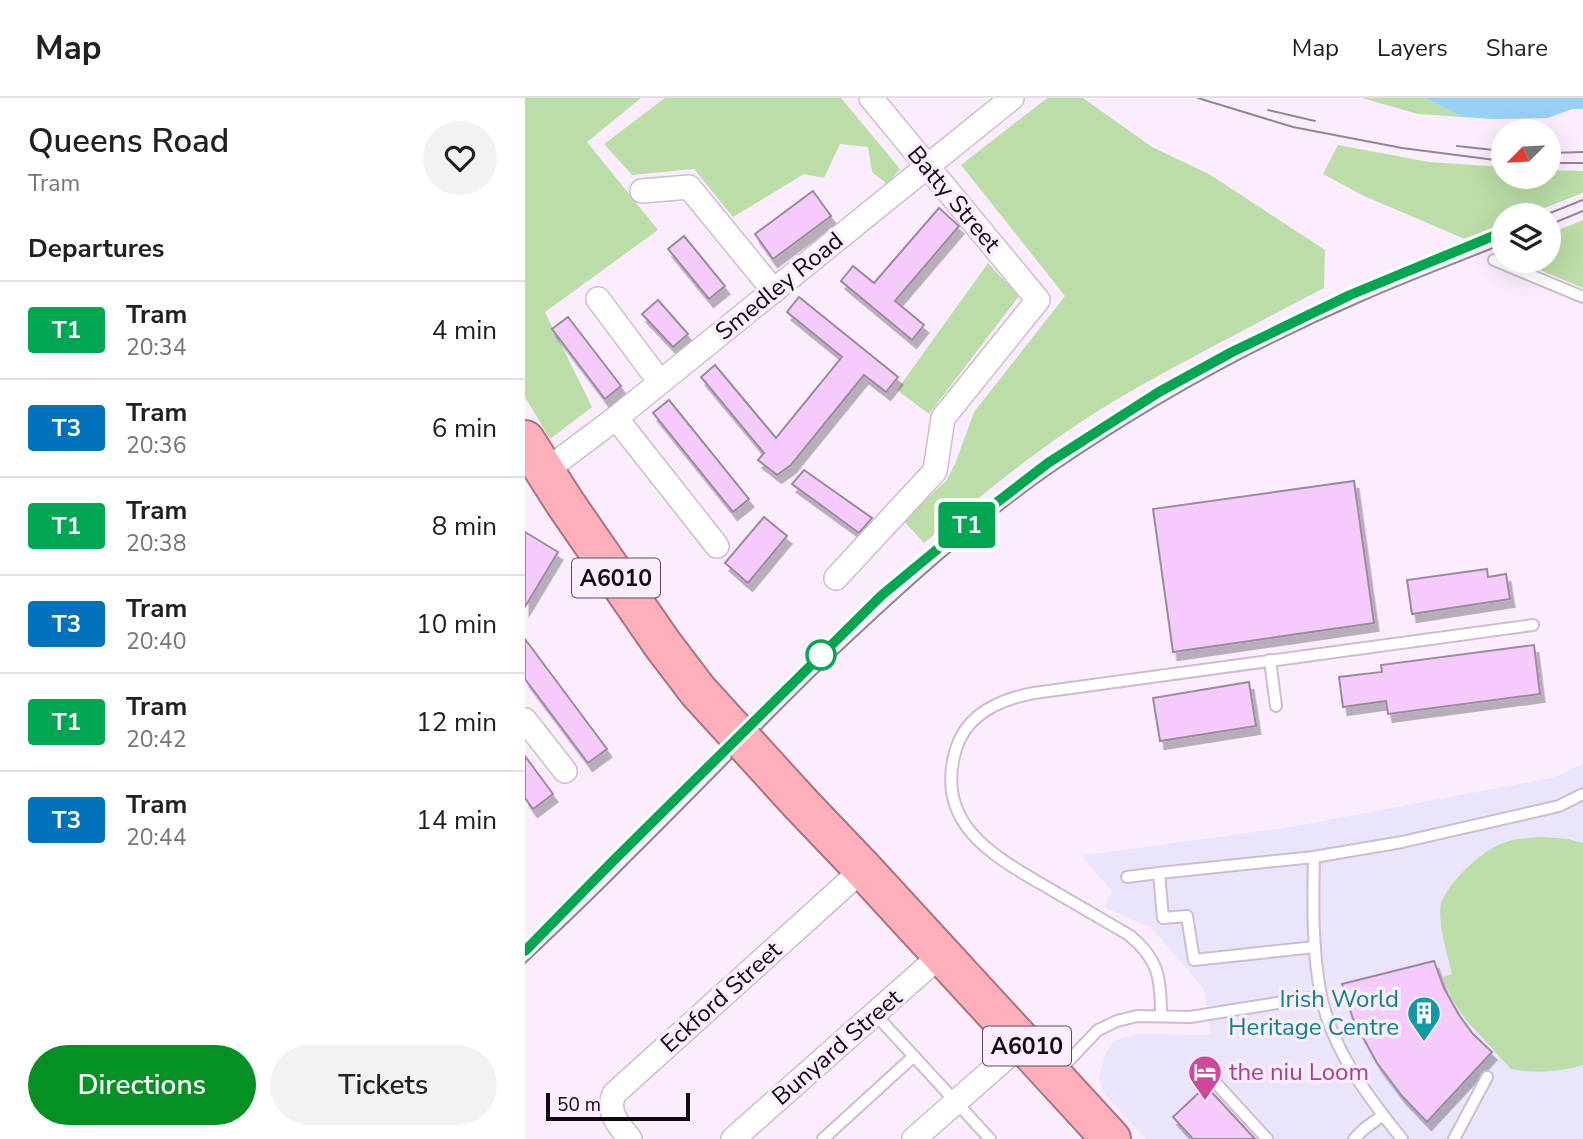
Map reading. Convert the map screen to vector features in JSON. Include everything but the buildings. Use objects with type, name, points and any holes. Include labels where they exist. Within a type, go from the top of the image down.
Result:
[{"type":"highway","name":"A6010","points":[[534,456],[663,645],[698,691],[1111,1139]]},
{"type":"street","name":"Batty Street","points":[[836,578],[935,471],[943,418],[1038,300],[871,98]]},
{"type":"street","name":"Smedley Road","points":[[534,456],[616,418],[1012,98]]},
{"type":"street","points":[[642,191],[689,187],[774,290]]},
{"type":"street","points":[[598,299],[660,382]]},
{"type":"street","points":[[616,418],[717,546]]},
{"type":"street","points":[[525,720],[565,771]]},
{"type":"street","name":"Eckford Street","points":[[627,1138],[611,1113],[610,1102],[614,1094],[863,869]]},
{"type":"street","name":"Bunyard Street","points":[[733,1139],[941,954]]},
{"type":"street","points":[[914,1139],[1024,1042]]},
{"type":"lane","points":[[1526,273],[1583,296]]},
{"type":"lane","points":[[1161,1016],[1156,968],[1140,943],[1013,868],[974,837],[957,811],[952,792],[951,776],[958,745],[966,731],[986,710],[1014,697],[1533,625]]},
{"type":"lane","points":[[1270,660],[1276,706]]},
{"type":"lane","points":[[1127,877],[1314,857],[1402,842],[1559,806],[1583,794]]},
{"type":"lane","points":[[1314,857],[1315,947],[1321,996],[1330,1024],[1355,1075],[1402,1139]]},
{"type":"lane","points":[[1159,873],[1163,918],[1187,916],[1193,960],[1315,947]]},
{"type":"lane","points":[[1054,1076],[1098,1030],[1117,1021],[1137,1016],[1190,1017],[1321,996]]},
{"type":"lane","points":[[875,1014],[990,1139]]},
{"type":"lane","points":[[823,1139],[914,1056]]},
{"type":"lane","points":[[1202,1068],[1267,1139]]},
{"type":"lane","points":[[1454,1139],[1487,1077]]},
{"type":"lane","points":[[1354,1139],[1383,1115]]},
{"type":"shaded area","points":[[1583,763],[1583,1139],[1146,1139],[1105,1095],[1099,1080],[1100,1073],[1106,1052],[1113,1042],[1140,1034],[1211,1035],[1204,989],[1152,928],[1104,907],[1112,891],[1081,856],[1291,827],[1557,777]]},
{"type":"green space","points":[[525,98],[641,98],[587,142],[658,230],[545,312],[592,407],[550,439],[525,397]]},
{"type":"green space","points":[[665,98],[841,98],[900,169],[887,184],[872,172],[868,147],[840,144],[824,178],[804,174],[733,217],[694,169],[632,175],[604,144]]},
{"type":"green space","points":[[1047,98],[1083,98],[1152,147],[1209,174],[1325,250],[1324,288],[1111,403],[1055,440],[924,543],[903,520],[946,481],[974,412],[1065,296],[961,165]]},
{"type":"green space","points":[[1362,98],[1425,98],[1462,117],[1418,114]]},
{"type":"green space","points":[[1338,145],[1429,162],[1491,166],[1491,189],[1561,189],[1561,170],[1583,171],[1583,193],[1557,203],[1491,203],[1491,229],[1465,239],[1364,196],[1323,174]]},
{"type":"green space","points":[[1583,220],[1583,288],[1547,273],[1561,273],[1561,229]]},
{"type":"green space","points":[[988,263],[1019,296],[929,414],[897,390]]},
{"type":"green space","points":[[1544,837],[1583,843],[1583,1065],[1538,1072],[1511,1069],[1466,1020],[1452,999],[1443,977],[1452,974],[1442,934],[1440,910],[1442,901],[1454,881],[1483,854],[1511,841]]},
{"type":"water","points":[[1425,98],[1583,98],[1583,109],[1572,109],[1548,118],[1462,117]]},
{"type":"tram line","points":[[1198,98],[1293,127],[1402,148],[1491,159]]},
{"type":"tram line","points":[[1268,110],[1315,121]]},
{"type":"tram line","points":[[1457,146],[1491,150]]},
{"type":"tram line","points":[[1561,153],[1583,152]]},
{"type":"tram line","points":[[1561,163],[1583,163]]},
{"type":"tram line","points":[[1561,209],[1583,200]]},
{"type":"tram line","points":[[1561,220],[1583,211]]},
{"type":"tram line","name":"T1","points":[[525,951],[882,595],[1048,463],[1159,392],[1232,352],[1350,295],[1491,237]]},
{"type":"tram line","points":[[525,963],[843,649],[930,570],[1021,495],[1126,424],[1241,359],[1360,302],[1491,249]]},
{"type":"tram line","points":[[1012,490],[1118,418],[1228,354]]},
{"type":"tram line","points":[[812,665],[882,595],[919,564]]},
{"type":"tram line","points":[[556,919],[730,746]]},
{"type":"place","name":"Irish World Heritage Centre","points":[[1424,1043]]},
{"type":"place","name":"the niu Loom","points":[[1205,1102]]}]
